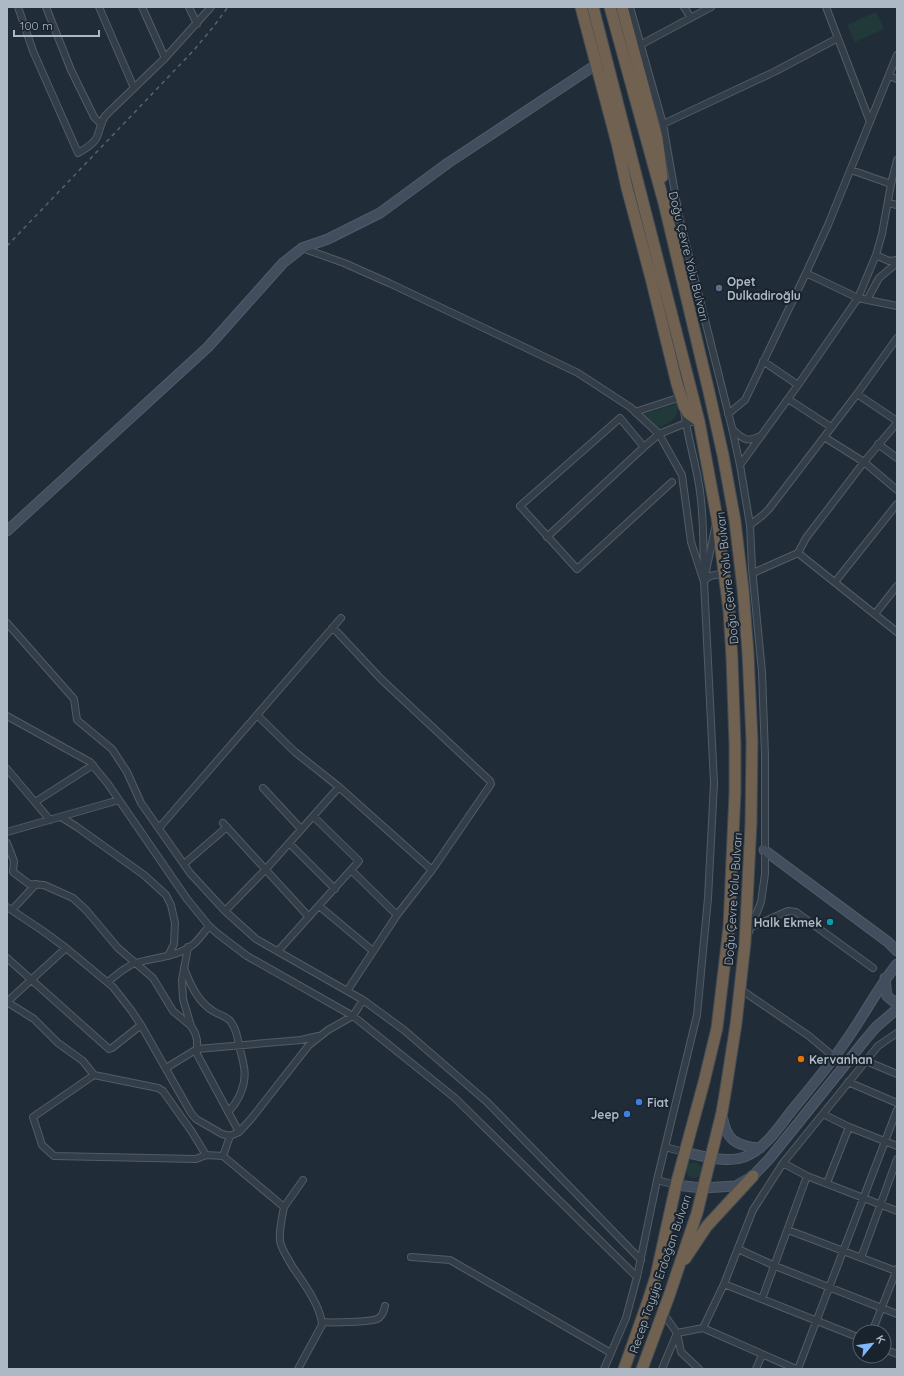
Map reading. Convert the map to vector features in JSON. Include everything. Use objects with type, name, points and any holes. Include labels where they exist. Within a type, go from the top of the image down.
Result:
[{"type":"highway","points":[[582,7],[682,402],[688,413],[699,421]]},
{"type":"highway","name":"Doğu Çevre Yolu Bulvarı","points":[[593,7],[699,421],[717,518],[729,611],[735,745],[735,792],[729,927],[714,1045],[684,1152]]},
{"type":"highway","name":"Doğu Çevre Yolu Bulvarı","points":[[610,7],[664,203],[723,455],[739,553],[746,621],[752,755],[751,823],[745,943],[730,1066],[722,1112],[711,1158]]},
{"type":"highway","points":[[622,7],[657,138],[662,172],[664,203]]},
{"type":"highway","name":"Recep Tayyip Erdoğan Bulvarı","points":[[624,1369],[656,1276],[684,1152]]},
{"type":"highway","name":"Recep Tayyip Erdoğan Bulvarı","points":[[642,1369],[697,1212],[711,1158]]},
{"type":"highway","points":[[677,1271],[707,1226],[753,1176]]},
{"type":"main road","points":[[7,531],[208,347],[283,263],[302,248],[328,239],[380,213],[448,162],[597,64]]},
{"type":"main road","points":[[764,850],[888,942],[897,951]]},
{"type":"main road","points":[[684,1152],[711,1158],[733,1159],[742,1158],[760,1148],[773,1134],[834,1057],[862,1016],[885,978],[897,964]]},
{"type":"main road","points":[[885,978],[887,996],[893,1001],[897,1000]]},
{"type":"main road","name":"Recep Tayyip Erdoğan Bulvarı","points":[[676,1185],[702,1188],[736,1186],[753,1176],[770,1158],[876,1027],[893,1019],[897,1009]]},
{"type":"main road","points":[[722,1112],[724,1127],[731,1138],[743,1146],[760,1148]]},
{"type":"street","points":[[18,7],[33,50],[78,153],[89,146],[97,138],[100,123],[105,116],[165,58],[211,7]]},
{"type":"street","points":[[46,7],[71,70],[94,117],[100,123]]},
{"type":"street","points":[[99,7],[134,88]]},
{"type":"street","points":[[142,7],[165,58]]},
{"type":"street","points":[[189,7],[196,24]]},
{"type":"street","points":[[630,7],[663,124],[679,216]]},
{"type":"street","points":[[684,7],[691,18]]},
{"type":"street","points":[[640,44],[711,7]]},
{"type":"street","points":[[826,7],[870,122]]},
{"type":"street","points":[[663,124],[774,72],[838,38]]},
{"type":"street","points":[[728,414],[745,400],[806,272],[828,225],[897,55]]},
{"type":"street","points":[[888,76],[897,79]]},
{"type":"street","points":[[657,138],[679,216],[732,428],[750,525],[762,672],[765,755],[765,874],[761,902],[745,943]]},
{"type":"street","points":[[740,465],[798,385],[858,298],[876,255],[882,234],[897,160]]},
{"type":"street","points":[[851,170],[891,184]]},
{"type":"street","points":[[888,203],[897,206]]},
{"type":"street","points":[[302,248],[344,263],[383,280],[531,350],[578,373],[630,407],[659,434],[682,475],[691,542],[704,581]]},
{"type":"street","points":[[876,255],[889,261],[897,260]]},
{"type":"street","points":[[867,300],[879,278],[897,263]]},
{"type":"street","points":[[806,272],[858,298],[897,306]]},
{"type":"street","points":[[750,525],[769,509],[857,394],[897,338]]},
{"type":"street","points":[[763,361],[798,385]]},
{"type":"street","points":[[753,573],[798,553],[806,538],[878,444],[897,422],[857,394]]},
{"type":"street","points":[[788,399],[831,427]]},
{"type":"street","points":[[635,412],[682,402],[699,487],[703,524],[704,581]]},
{"type":"street","points":[[644,447],[620,418],[520,506],[577,569],[672,482]]},
{"type":"street","points":[[547,536],[659,434],[686,423],[699,421]]},
{"type":"street","points":[[732,428],[740,436],[746,439],[752,440],[760,436]]},
{"type":"street","points":[[824,437],[864,462],[897,490]]},
{"type":"street","points":[[878,444],[897,458]]},
{"type":"street","points":[[835,582],[897,505]]},
{"type":"street","name":"Doğu Çevre Yolu Bulvarı","points":[[665,1147],[697,1015],[708,898],[714,784],[704,581],[717,518]]},
{"type":"street","points":[[798,553],[897,632]]},
{"type":"street","points":[[704,581],[710,576],[725,573]]},
{"type":"street","points":[[876,614],[897,586]]},
{"type":"street","points":[[158,828],[341,618]]},
{"type":"street","points":[[7,624],[74,699],[77,720],[112,749],[127,772],[141,803],[158,828],[190,873],[225,911],[256,939],[363,1000],[404,1030],[487,1102],[641,1260]]},
{"type":"street","points":[[332,628],[382,680],[490,781],[491,784],[432,870],[397,914],[348,991]]},
{"type":"street","points":[[257,715],[295,752],[339,787],[432,870]]},
{"type":"street","points":[[7,716],[93,765],[119,800],[186,899],[209,926],[247,956],[353,1016],[455,1098],[637,1277]]},
{"type":"street","points":[[35,802],[93,765]]},
{"type":"street","points":[[7,769],[50,820]]},
{"type":"street","points":[[225,911],[266,869],[339,787]]},
{"type":"street","points":[[263,788],[301,829]]},
{"type":"street","points":[[8,831],[119,800]]},
{"type":"street","points":[[278,951],[359,861],[313,816]]},
{"type":"street","points":[[61,817],[77,826],[144,875],[166,895],[171,905],[175,923],[174,944],[168,956]]},
{"type":"street","points":[[184,864],[225,825],[309,917]]},
{"type":"street","points":[[7,842],[14,861],[13,872],[29,884],[44,885],[74,898],[118,948],[152,978],[173,1010],[191,1026]]},
{"type":"street","points":[[289,843],[335,889]]},
{"type":"street","points":[[351,870],[397,914]]},
{"type":"street","points":[[36,884],[10,909],[66,948],[108,982],[141,1025],[191,1113],[196,1119],[222,1134],[230,1136],[239,1132],[309,1045],[320,1036],[353,1016],[363,1000]]},
{"type":"street","points":[[319,906],[373,951]]},
{"type":"street","points":[[751,927],[788,911],[796,912],[873,968]]},
{"type":"street","points":[[108,982],[135,963],[168,956],[188,947],[195,943],[209,926]]},
{"type":"street","points":[[188,947],[182,980],[183,999],[197,1040],[197,1054],[239,1132]]},
{"type":"street","points":[[66,948],[7,1002],[34,1019],[58,1043],[83,1061],[94,1075],[158,1088],[163,1092],[192,1132],[206,1155]]},
{"type":"street","points":[[7,958],[104,1046],[112,1048],[141,1025]]},
{"type":"street","points":[[184,968],[192,987],[202,1002],[212,1011],[226,1017],[231,1022],[238,1039],[245,1068],[242,1090],[233,1107],[228,1112]]},
{"type":"street","points":[[740,989],[809,1036],[834,1057]]},
{"type":"street","points":[[703,1328],[724,1284],[753,1210],[783,1163],[878,1046],[897,1033]]},
{"type":"street","points":[[166,1068],[197,1049],[301,1040],[320,1036]]},
{"type":"street","points":[[866,1061],[897,1074]]},
{"type":"street","points":[[94,1075],[33,1117],[42,1145],[54,1156],[196,1159],[206,1155],[223,1156],[284,1207]]},
{"type":"street","points":[[848,1082],[897,1104]]},
{"type":"street","points":[[677,1333],[703,1328],[797,1369],[896,1113]]},
{"type":"street","points":[[823,1114],[848,1127],[897,1146]]},
{"type":"street","points":[[827,1183],[848,1127]]},
{"type":"street","points":[[223,1156],[230,1136]]},
{"type":"street","points":[[665,1147],[684,1152]]},
{"type":"street","name":"Recep Tayyip Erdoğan Bulvarı","points":[[604,1369],[626,1318],[641,1260],[665,1147]]},
{"type":"street","points":[[861,1258],[897,1159]]},
{"type":"street","points":[[783,1163],[808,1176],[897,1211]]},
{"type":"street","points":[[762,1299],[808,1176]]},
{"type":"street","points":[[298,1369],[322,1326],[322,1322],[314,1302],[286,1256],[280,1241],[280,1226],[284,1207],[303,1180]]},
{"type":"street","name":"Recep Tayyip Erdoğan Bulvarı","points":[[657,1180],[676,1185]]},
{"type":"street","points":[[788,1230],[897,1270],[875,1324]]},
{"type":"street","points":[[738,1250],[897,1314]]},
{"type":"street","points":[[411,1257],[450,1260],[611,1353]]},
{"type":"street","points":[[724,1284],[852,1335]]},
{"type":"street","points":[[322,1322],[349,1322],[377,1319],[382,1314],[385,1306]]},
{"type":"street","points":[[662,1313],[677,1333],[680,1352],[699,1369]]},
{"type":"street","points":[[662,1369],[677,1333]]},
{"type":"street","points":[[756,1369],[762,1355]]},
{"type":"green space","points":[[876,12],[884,29],[855,42],[847,25]]},
{"type":"green space","points":[[678,403],[676,416],[660,428],[657,427],[644,414]]},
{"type":"green space","points":[[691,1162],[697,1162],[702,1167],[700,1176],[697,1178],[691,1178],[686,1173],[686,1167]]},
{"type":"railway","points":[[7,246],[194,50],[228,7]]},
{"type":"place","name":"Opet Dulkadiroğlu","points":[[719,288]]},
{"type":"place","name":"Halk Ekmek","points":[[830,922]]},
{"type":"place","name":"Kervanhan","points":[[801,1059]]},
{"type":"place","name":"Fiat","points":[[639,1102]]},
{"type":"place","name":"Jeep","points":[[627,1114]]}]
